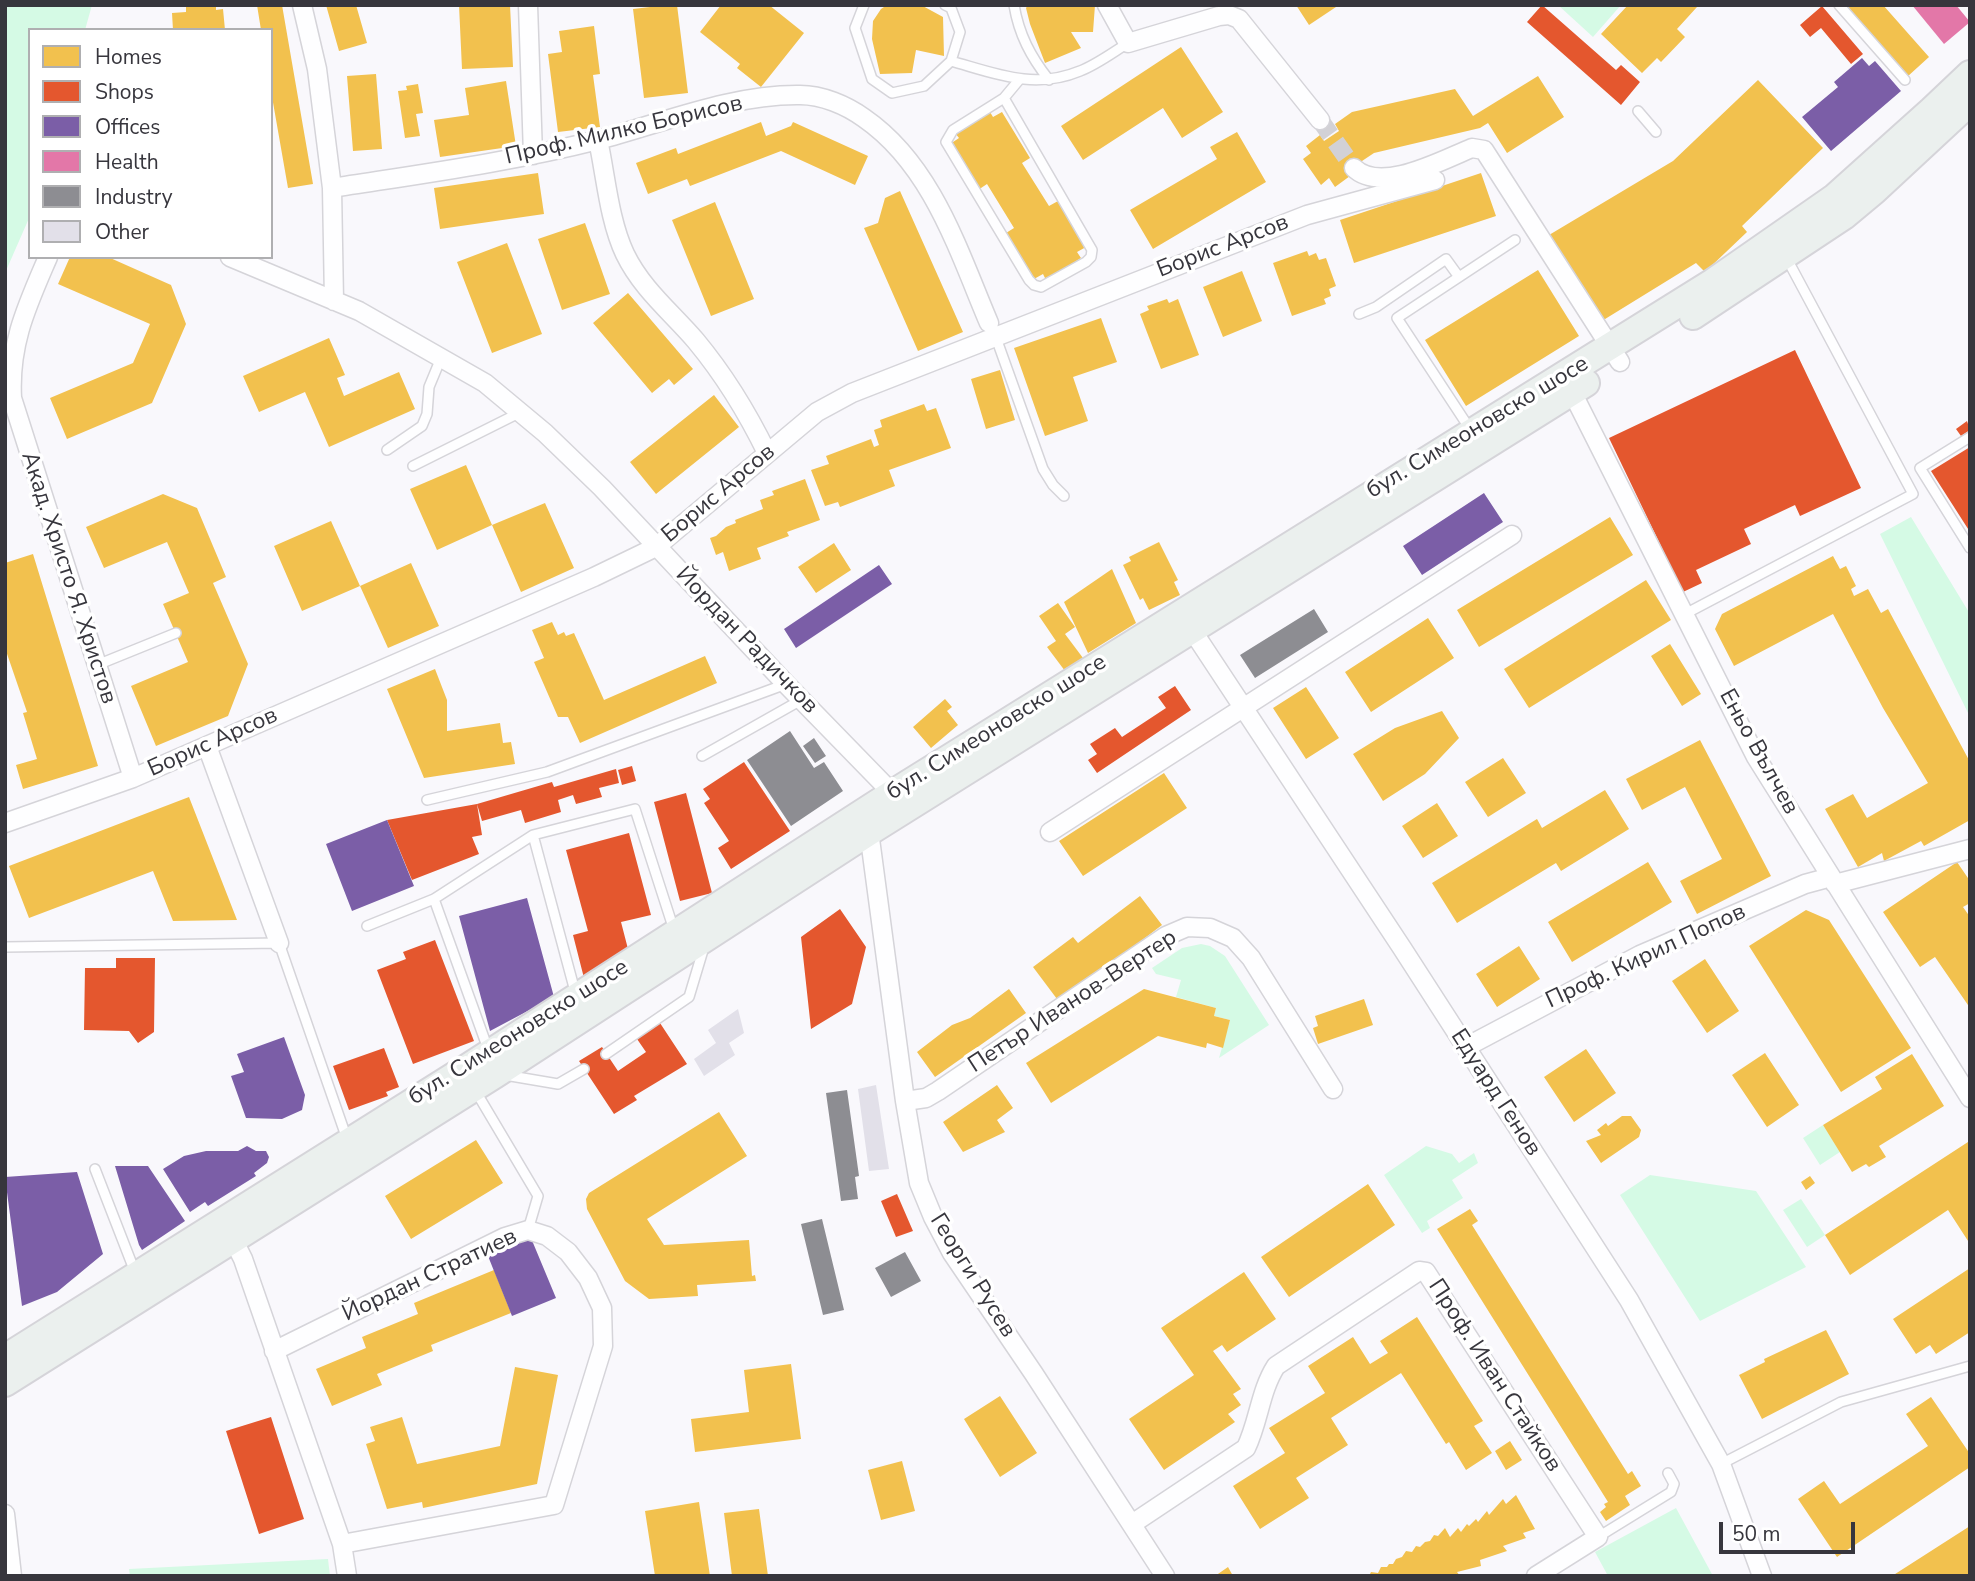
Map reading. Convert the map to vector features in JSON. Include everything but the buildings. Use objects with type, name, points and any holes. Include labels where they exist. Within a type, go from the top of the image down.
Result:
[{"type":"main road","name":"бул. Симеоновско шосе","points":[[5,1358],[348,1141],[487,1072],[577,997],[675,934],[1192,630],[1572,392],[1615,355],[1713,282],[1835,197],[1970,74]]},
{"type":"main road","name":"бул. Симеоновско шосе","points":[[900,801],[1471,432],[1615,355],[1786,256],[1834,224],[1874,191],[1970,102]]},
{"type":"main road","name":"бул. Симеоновско шосе","points":[[5,1383],[234,1241],[487,1072],[706,938],[867,821]]},
{"type":"street","points":[[302,5],[317,69],[332,188],[334,301]]},
{"type":"street","points":[[528,5],[533,155]]},
{"type":"street","points":[[1107,5],[1128,43],[1219,16],[1230,10],[1249,29],[1320,120]]},
{"type":"street","name":"Проф. Милко Борисов","points":[[332,188],[533,155],[598,140],[706,109],[779,95],[822,97],[863,117],[901,150],[923,180],[948,225],[992,329]]},
{"type":"street","points":[[598,140],[617,233],[625,254],[641,282],[694,339],[727,381],[746,410],[767,453]]},
{"type":"street","points":[[1354,168],[1363,176],[1371,178],[1398,177],[1472,148],[1484,150],[1615,355]]},
{"type":"street","name":"Борис Арсов","points":[[5,823],[133,778],[594,577],[656,547],[817,412],[852,393],[992,329],[1307,215],[1435,180]]},
{"type":"street","name":"Акад. Христо Я. Христов","points":[[47,259],[16,338],[11,371],[12,398],[133,778]]},
{"type":"street","name":"Йордан Радичков","points":[[235,259],[359,312],[485,383],[521,412],[602,488],[900,801]]},
{"type":"street","name":"Еньо Вълчев","points":[[1572,392],[1756,757],[1970,1098]]},
{"type":"street","points":[[1050,832],[1243,705],[1512,535]]},
{"type":"street","name":"Едуард Генов","points":[[1192,630],[1629,1300],[1721,1464],[1762,1576]]},
{"type":"street","points":[[207,746],[279,943]]},
{"type":"street","name":"Георги Русев","points":[[867,821],[905,1101],[919,1183],[952,1253],[1165,1576]]},
{"type":"street","name":"Проф. Кирил Попов","points":[[1466,1047],[1640,955],[1805,884],[1833,881],[1970,849]]},
{"type":"street","name":"Петър Иванов-Вертер","points":[[905,1101],[926,1098],[938,1091],[1166,936],[1187,927],[1210,928],[1233,938],[1251,958],[1333,1089]]},
{"type":"street","name":"Йордан Стратиев","points":[[274,1351],[505,1237],[528,1230],[547,1236],[568,1252],[588,1278],[602,1308],[603,1346],[554,1505],[342,1544]]},
{"type":"street","points":[[234,1241],[243,1259],[342,1544],[347,1576]]},
{"type":"street","name":"Проф. Иван Стайков","points":[[1132,1524],[1246,1448],[1252,1437],[1266,1381],[1276,1366],[1419,1271],[1426,1272],[1598,1537]]},
{"type":"street","points":[[5,1514],[12,1576]]},
{"type":"street","points":[[1536,1576],[1598,1537]]},
{"type":"lane","points":[[864,5],[855,28],[872,79],[892,93],[923,86],[951,61],[960,32],[951,8],[945,5]]},
{"type":"lane","points":[[1014,5],[1017,23],[1031,56],[1049,80]]},
{"type":"lane","points":[[1839,5],[1905,80]]},
{"type":"lane","points":[[951,61],[1019,80],[1049,80],[1081,71],[1128,43]]},
{"type":"lane","points":[[1004,98],[1092,250],[1091,257],[1086,262],[1041,287],[1029,280],[946,142],[953,130],[1004,98],[1019,80]]},
{"type":"lane","points":[[1638,111],[1656,132]]},
{"type":"lane","points":[[1397,318],[1515,240]]},
{"type":"lane","points":[[1685,614],[1913,494],[1786,256]]},
{"type":"lane","points":[[1359,314],[1386,301],[1446,259],[1459,277]]},
{"type":"lane","points":[[1386,301],[1471,432]]},
{"type":"lane","points":[[992,329],[1043,468],[1053,485],[1065,496]]},
{"type":"lane","points":[[387,450],[422,426],[428,414],[429,387],[442,358]]},
{"type":"lane","points":[[414,466],[521,412]]},
{"type":"lane","points":[[1970,437],[1920,468],[1970,548]]},
{"type":"lane","points":[[97,665],[176,633]]},
{"type":"lane","points":[[427,800],[547,772],[786,684]]},
{"type":"lane","points":[[702,756],[802,700]]},
{"type":"lane","points":[[368,926],[434,900],[533,835],[635,809],[675,934]]},
{"type":"lane","points":[[533,835],[577,997]]},
{"type":"lane","points":[[434,900],[487,1072],[538,1196],[528,1230]]},
{"type":"lane","points":[[606,1054],[689,997],[706,938]]},
{"type":"lane","points":[[5,947],[279,943],[348,1141]]},
{"type":"lane","points":[[487,1072],[558,1084],[584,1069]]},
{"type":"lane","points":[[95,1169],[136,1276]]},
{"type":"lane","points":[[1721,1464],[1841,1402],[1970,1366]]},
{"type":"lane","points":[[1598,1537],[1671,1492],[1674,1484],[1668,1473]]},
{"type":"green space","points":[[5,5],[92,5],[86,28],[28,28],[28,221],[5,273]]},
{"type":"green space","points":[[1558,5],[1621,5],[1593,37]]},
{"type":"green space","points":[[1911,517],[1970,614],[1970,717],[1880,534]]},
{"type":"green space","points":[[1201,944],[1210,946],[1225,956],[1269,1025],[1219,1058],[1230,1020],[1214,1016],[1216,1008],[1176,997],[1181,980],[1156,974],[1152,968],[1182,948]]},
{"type":"green space","points":[[1823,1125],[1840,1152],[1820,1165],[1803,1138]]},
{"type":"green space","points":[[1426,1146],[1452,1154],[1459,1163],[1474,1153],[1478,1163],[1452,1180],[1463,1198],[1427,1221],[1430,1228],[1422,1233],[1384,1175]]},
{"type":"green space","points":[[1650,1175],[1756,1191],[1806,1267],[1700,1321],[1620,1195]]},
{"type":"green space","points":[[1801,1199],[1825,1235],[1807,1247],[1783,1210]]},
{"type":"green space","points":[[1676,1508],[1713,1576],[1608,1576],[1595,1552]]},
{"type":"green space","points":[[328,1559],[330,1576],[130,1576],[129,1569]]},
{"type":"tunnel","points":[[1320,120],[1354,168]]}]
